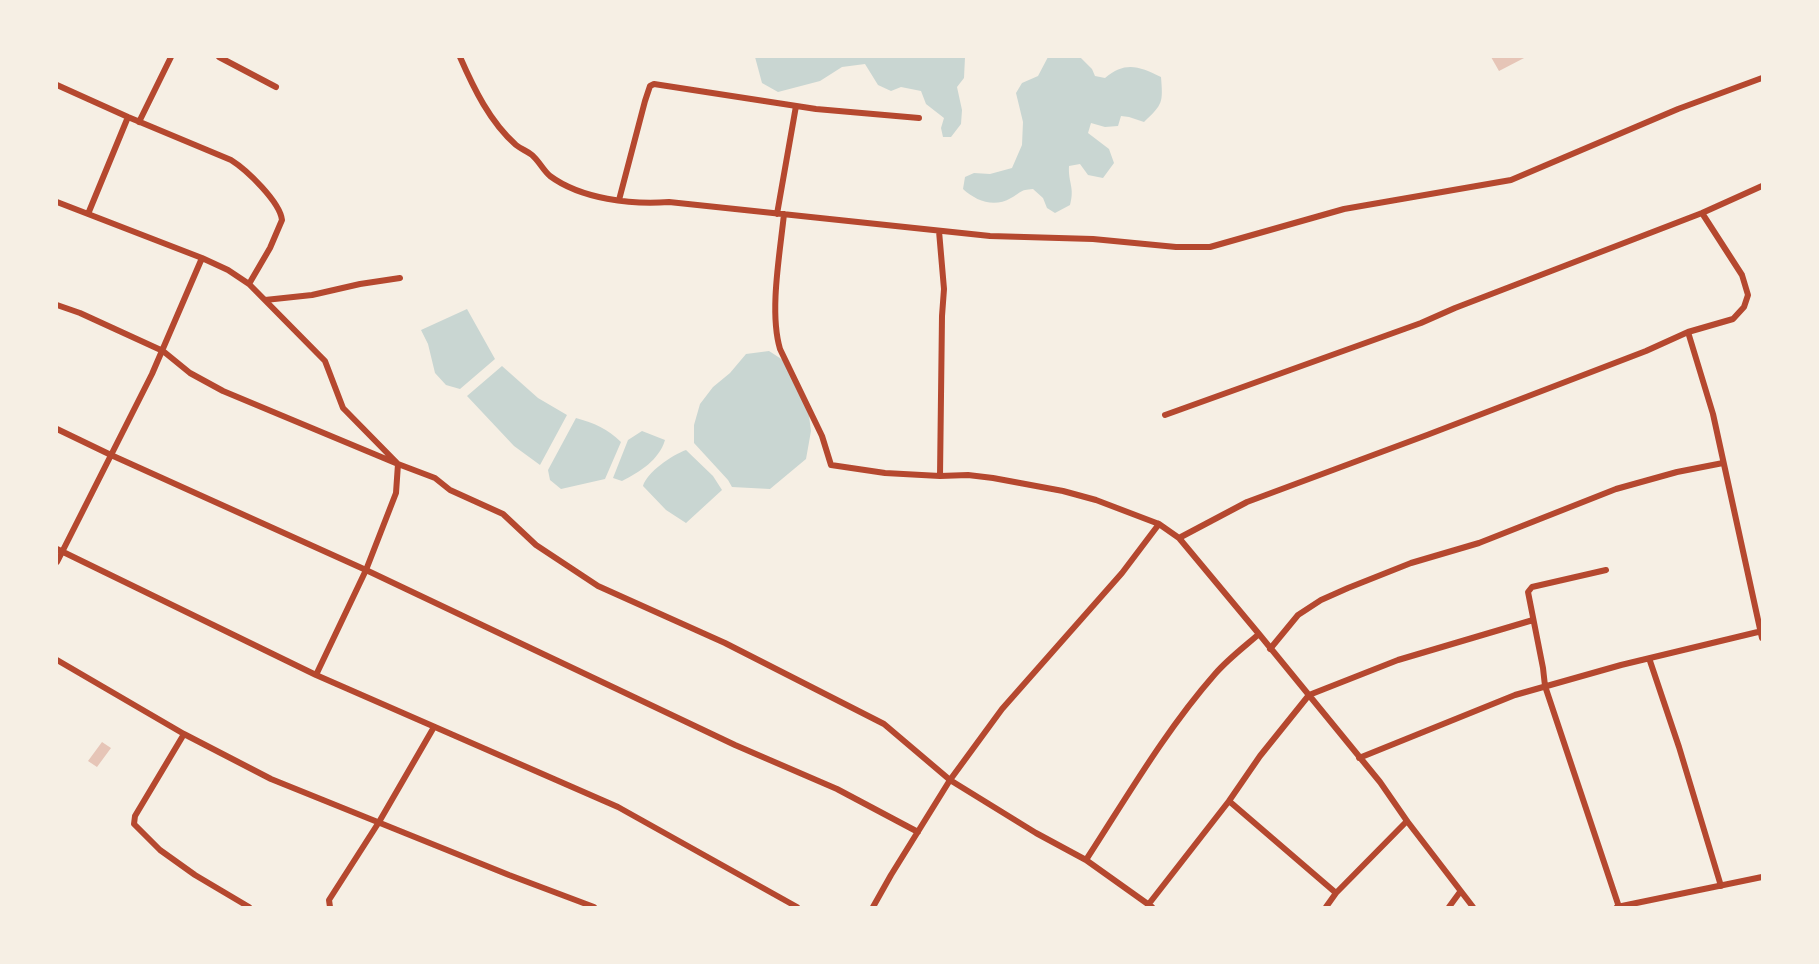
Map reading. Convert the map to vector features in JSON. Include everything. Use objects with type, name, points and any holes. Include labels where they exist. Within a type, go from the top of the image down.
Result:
[{"type":"street","points":[[139,122],[171,57]]},
{"type":"street","points":[[219,57],[276,87]]},
{"type":"street","points":[[460,57],[484,106],[511,140],[531,154],[545,171],[559,181],[586,194],[619,200],[669,202],[990,236],[1093,239],[1197,249],[1344,209],[1510,180],[1678,110],[1762,78]]},
{"type":"street","points":[[57,85],[231,160],[244,168],[282,215],[282,224],[249,284]]},
{"type":"street","points":[[619,200],[650,86],[661,85],[816,109],[919,118]]},
{"type":"street","points":[[796,106],[781,214],[776,284],[776,336],[822,436],[830,463],[864,471],[940,476],[968,475],[1064,491],[1096,500],[1159,524],[1179,538],[1259,634],[1380,782],[1473,907]]},
{"type":"street","points":[[88,214],[128,117]]},
{"type":"street","points":[[1165,415],[1421,323],[1702,213],[1762,186]]},
{"type":"street","points":[[57,202],[202,258],[228,270],[249,284],[325,361],[343,408],[398,464],[396,493],[366,570],[316,675]]},
{"type":"street","points":[[1179,538],[1247,502],[1635,355],[1688,332],[1733,319],[1744,307],[1748,295],[1742,275],[1702,213]]},
{"type":"street","points":[[939,231],[944,289],[940,476]]},
{"type":"street","points":[[57,562],[60,550],[163,351],[202,258]]},
{"type":"street","points":[[265,300],[312,295],[400,278]]},
{"type":"street","points":[[57,305],[80,313],[163,351],[190,373],[222,391],[435,478],[450,490],[502,514],[536,545],[598,586],[725,643],[884,724],[950,780],[1086,860],[1150,906],[1260,756],[1309,695],[1398,660],[1533,620]]},
{"type":"street","points":[[1359,758],[1515,695],[1649,658],[1761,633],[1713,414],[1688,332]]},
{"type":"street","points":[[57,429],[366,570],[735,745],[837,789],[918,832]]},
{"type":"street","points":[[1270,649],[1298,615],[1321,600],[1348,588],[1411,563],[1479,543],[1616,489],[1723,462]]},
{"type":"street","points":[[873,907],[950,780],[1002,709],[1122,573],[1159,524]]},
{"type":"street","points":[[60,550],[316,675],[618,807],[798,907]]},
{"type":"street","points":[[1606,570],[1532,586],[1528,592],[1544,668],[1545,686],[1618,907],[1762,877]]},
{"type":"street","points":[[1086,860],[1157,749],[1201,691],[1215,673],[1259,634]]},
{"type":"street","points":[[1649,658],[1679,747],[1721,886]]},
{"type":"street","points":[[57,660],[184,734],[271,779],[508,875],[594,907]]},
{"type":"street","points":[[330,907],[330,900],[379,822],[434,727]]},
{"type":"street","points":[[184,734],[135,816],[134,824],[160,850],[195,875],[249,907]]},
{"type":"street","points":[[1229,801],[1336,893]]},
{"type":"street","points":[[1326,907],[1336,893],[1407,821]]},
{"type":"street","points":[[1449,907],[1460,892]]},
{"type":"shaded area","points":[[755,57],[965,57],[964,78],[957,87],[962,110],[961,124],[951,137],[943,137],[941,128],[944,118],[926,104],[921,91],[901,87],[891,91],[878,85],[865,64],[842,67],[820,81],[778,92],[762,83]]},
{"type":"shaded area","points":[[1048,57],[1080,57],[1092,69],[1095,76],[1105,78],[1126,67],[1146,70],[1161,77],[1162,98],[1155,111],[1144,122],[1121,116],[1118,126],[1105,127],[1091,123],[1088,133],[1109,149],[1114,163],[1103,178],[1088,175],[1080,164],[1069,166],[1072,194],[1070,205],[1055,213],[1047,208],[1043,198],[1033,189],[1023,191],[1005,201],[992,203],[979,200],[963,189],[965,177],[974,173],[990,174],[1012,168],[1022,145],[1023,122],[1016,93],[1022,83],[1038,76]]},
{"type":"shaded area","points":[[467,309],[495,359],[460,389],[446,385],[435,373],[428,344],[421,330]]},
{"type":"shaded area","points":[[769,351],[786,362],[807,400],[811,431],[806,459],[770,489],[732,487],[694,443],[694,425],[700,404],[713,387],[730,373],[746,354]]},
{"type":"shaded area","points":[[502,366],[538,398],[567,415],[540,465],[514,446],[467,396]]},
{"type":"shaded area","points":[[576,418],[600,427],[621,442],[605,479],[561,489],[550,480],[548,470]]},
{"type":"shaded area","points":[[642,431],[665,440],[658,454],[648,465],[622,481],[613,478],[628,440]]},
{"type":"shaded area","points":[[686,450],[713,476],[722,490],[686,523],[666,510],[643,486],[649,475]]},
{"type":"building","points":[[1491,57],[1526,57],[1499,71]]},
{"type":"building","points":[[102,742],[111,748],[97,767],[88,761]]}]
